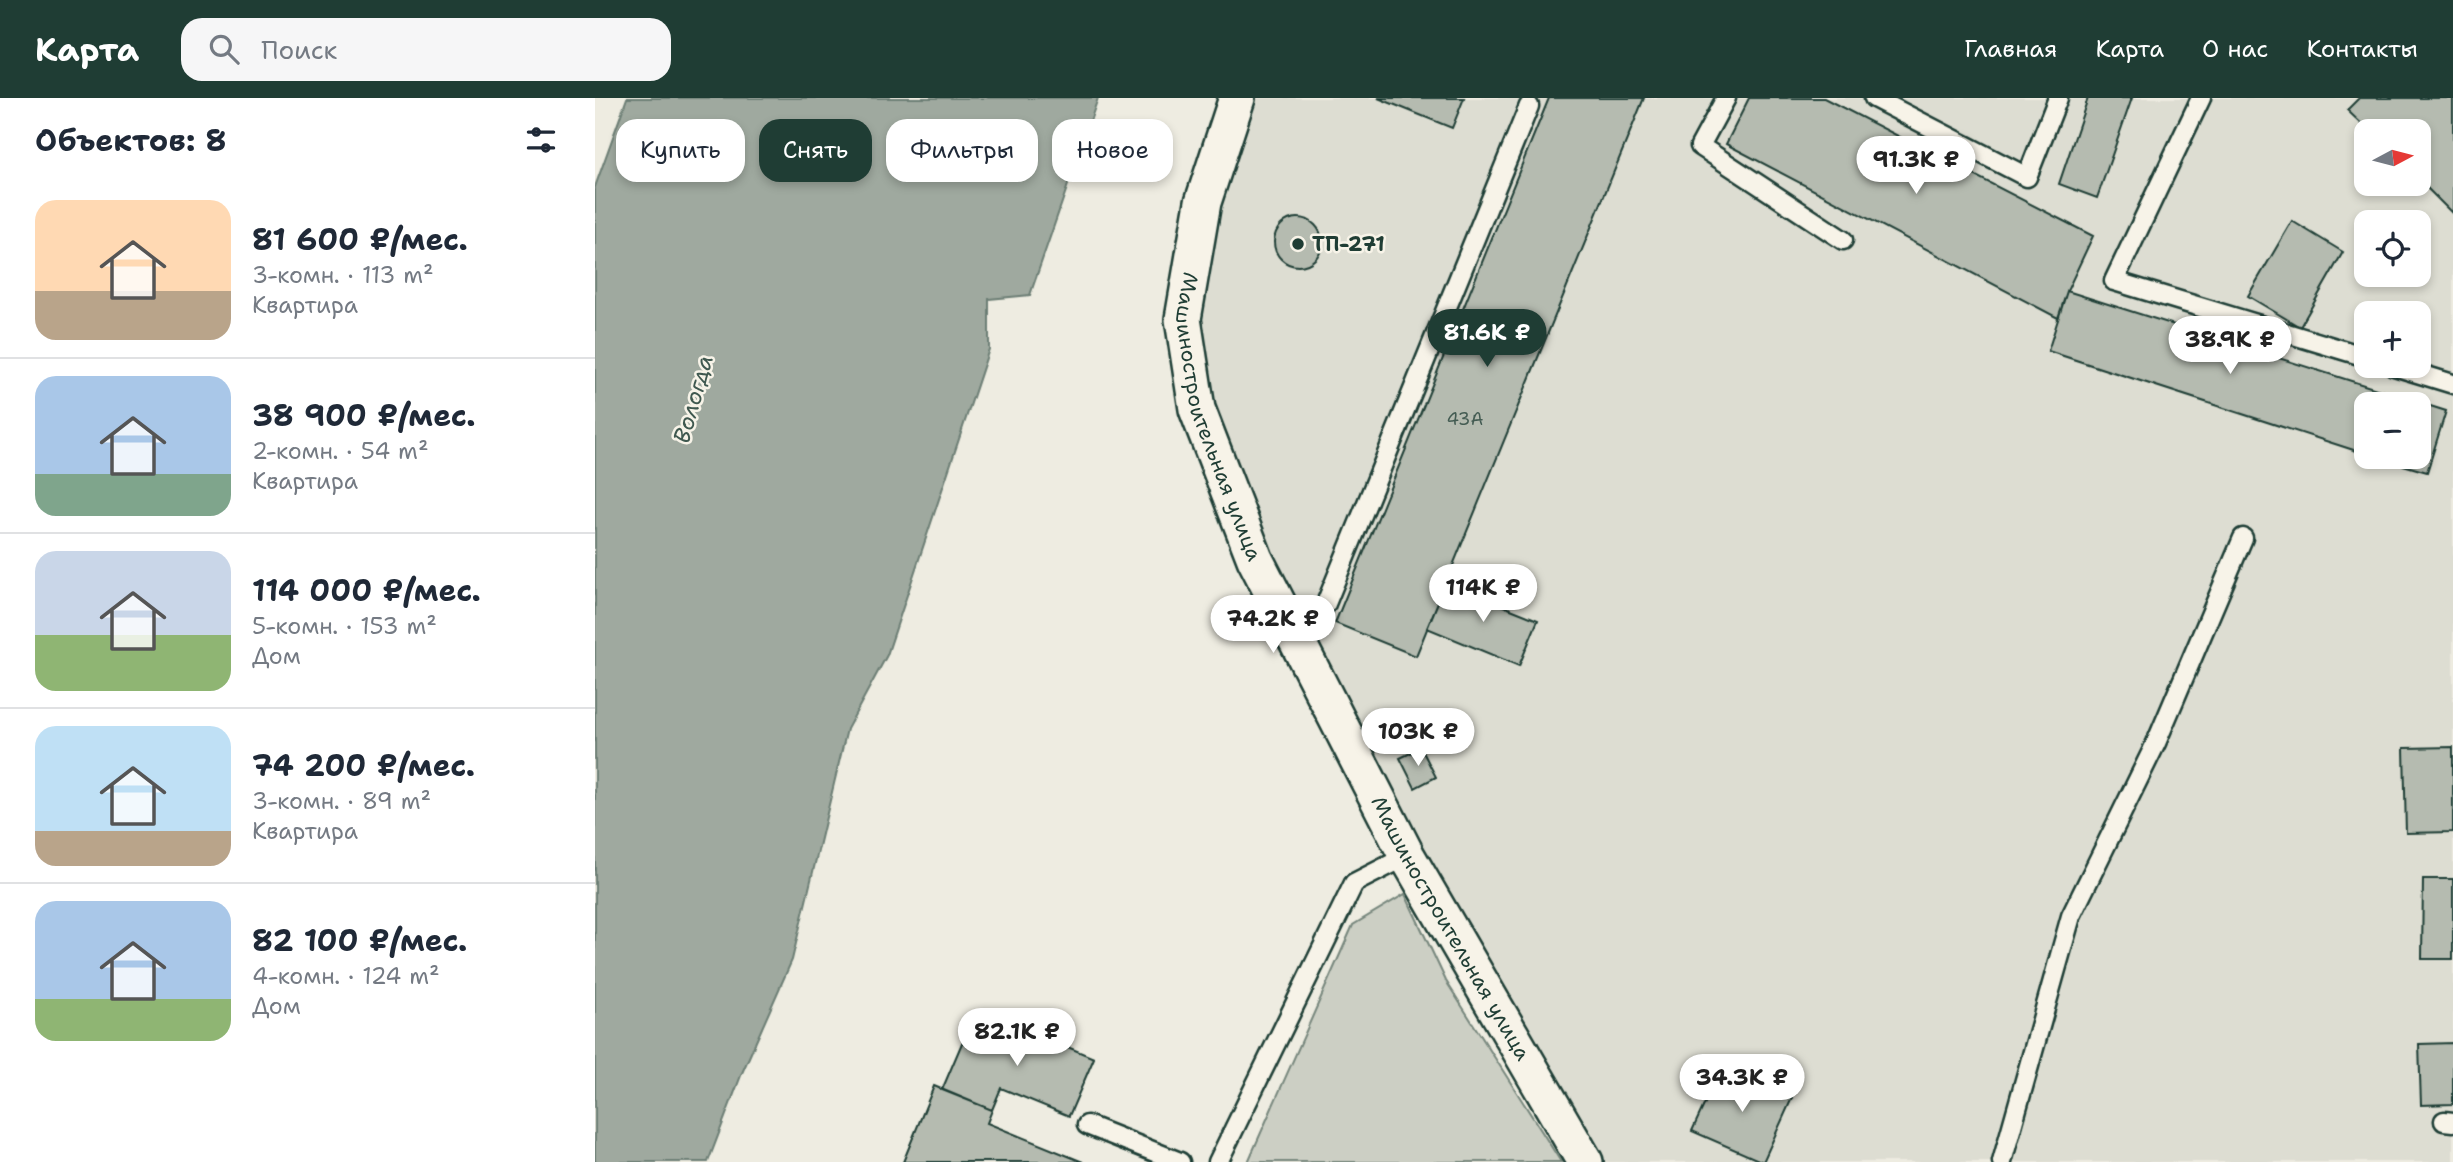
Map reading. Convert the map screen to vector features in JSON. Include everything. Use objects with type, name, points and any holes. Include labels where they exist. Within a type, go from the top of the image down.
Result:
[{"type":"street","name":"Машиностроительная улица","points":[[1237,98],[1203,202],[1182,319],[1197,409],[1255,559],[1407,856],[1585,1162]]},
{"type":"lane","points":[[1726,98],[1700,146],[1843,240]]},
{"type":"lane","points":[[1874,98],[2027,177],[2058,98]]},
{"type":"lane","points":[[2201,98],[2114,281],[2354,353]]},
{"type":"lane","points":[[1288,623],[1325,606],[1529,106]]},
{"type":"lane","points":[[2431,377],[2453,384]]},
{"type":"lane","points":[[2002,1162],[2071,916],[2156,743],[2243,538]]},
{"type":"lane","points":[[1218,1162],[1354,883],[1407,856]]},
{"type":"lane","points":[[1087,1125],[1180,1162]]},
{"type":"shaded area","points":[[1256,98],[2453,98],[2453,1162],[1605,1162],[1423,848],[1270,552],[1210,400],[1198,318],[1221,205]]},
{"type":"shaded area","points":[[1405,894],[1446,981],[1561,1162],[1248,1162],[1353,925]]},
{"type":"water","name":"Вологда","points":[[627,98],[1098,98],[1091,119],[1052,119],[1052,182],[1069,182],[1030,295],[989,299],[989,349],[887,655],[847,729],[792,960],[742,1073],[708,1162],[595,1162],[595,187],[616,129],[616,182],[745,182],[745,119],[619,119]]},
{"type":"building","points":[[1378,98],[1464,98],[1452,128]]},
{"type":"building","points":[[1549,98],[1644,98],[1416,656],[1335,623]]},
{"type":"building","points":[[1749,98],[1824,98],[2093,236],[2067,291],[2058,318],[1726,144]]},
{"type":"building","points":[[2088,98],[2132,98],[2097,198],[2059,184]]},
{"type":"building","points":[[2359,98],[2453,98],[2453,214],[2431,192],[2431,119],[2356,119],[2347,110]]},
{"type":"building","name":"ТП-271","points":[[1298,218],[1315,225],[1322,242],[1315,259],[1298,266],[1281,259],[1274,242],[1281,225]]},
{"type":"building","points":[[2292,221],[2343,252],[2300,327],[2248,296]]},
{"type":"building","points":[[2067,291],[2386,392],[2354,392],[2354,450],[2048,351]]},
{"type":"building","points":[[2431,406],[2446,411],[2431,459]]},
{"type":"building","points":[[1446,583],[1538,620],[1519,666],[1427,628]]},
{"type":"building","points":[[2453,747],[2453,832],[2406,833],[2404,748]]},
{"type":"building","points":[[1421,748],[1436,777],[1415,788],[1400,758]]},
{"type":"building","points":[[2423,879],[2453,879],[2453,959],[2422,959]]},
{"type":"building","points":[[973,1017],[1016,1036],[1020,1027],[1094,1058],[1069,1116],[1001,1088],[992,1110],[942,1090]]},
{"type":"building","points":[[2453,1043],[2453,1104],[2421,1105],[2419,1044]]},
{"type":"building","points":[[1722,1066],[1792,1098],[1763,1162],[1692,1131]]},
{"type":"building","points":[[934,1086],[992,1110],[987,1123],[1083,1162],[903,1162]]},
{"type":"place","name":"ТП-271","points":[[1298,244]]}]
